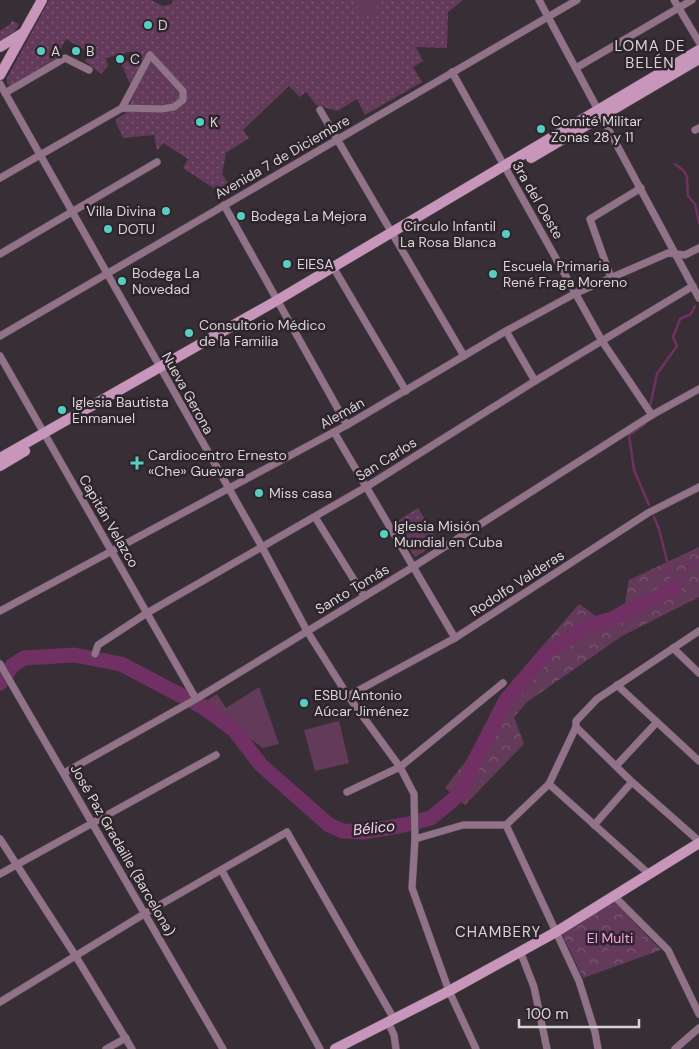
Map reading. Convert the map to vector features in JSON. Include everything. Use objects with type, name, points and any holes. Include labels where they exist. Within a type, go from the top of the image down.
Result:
[{"type":"main road","points":[[2,68],[25,32],[42,0]]},
{"type":"main road","points":[[0,46],[25,32]]},
{"type":"main road","points":[[278,304],[600,113],[699,50]]},
{"type":"main road","points":[[600,113],[699,59]]},
{"type":"main road","points":[[0,458],[46,435],[336,272],[394,235]]},
{"type":"main road","points":[[0,466],[46,435]]},
{"type":"main road","points":[[335,1049],[449,991],[556,932],[699,842]]},
{"type":"street","points":[[539,0],[699,298]]},
{"type":"street","name":"Avenida 7 de Diciembre","points":[[0,336],[577,0]]},
{"type":"street","points":[[674,0],[699,42]]},
{"type":"street","points":[[576,68],[692,0]]},
{"type":"street","points":[[0,178],[122,108],[162,109],[174,107],[182,100],[183,92],[150,55],[122,108]]},
{"type":"street","points":[[5,93],[65,58],[89,70]]},
{"type":"street","name":"3ra del Oeste","points":[[452,72],[602,341],[652,415]]},
{"type":"street","name":"Nueva Gerona","points":[[0,84],[262,547],[307,631],[348,696],[400,766],[414,794],[415,836],[412,888],[449,991],[476,1049]]},
{"type":"street","points":[[320,110],[464,356]]},
{"type":"street","points":[[0,254],[157,162]]},
{"type":"street","points":[[611,278],[590,219],[641,188]]},
{"type":"street","points":[[224,205],[347,425]]},
{"type":"street","name":"Alemán","points":[[0,611],[65,578],[111,550],[347,425],[506,331],[576,293],[668,254],[684,255],[699,248]]},
{"type":"street","points":[[336,272],[406,391]]},
{"type":"street","name":"San Carlos","points":[[95,654],[98,645],[147,613],[315,517],[693,286]]},
{"type":"street","points":[[506,331],[535,381]]},
{"type":"street","name":"Capitán Velazco","points":[[0,356],[196,699]]},
{"type":"street","name":"Santo Tomás","points":[[64,773],[178,710],[413,567],[652,415],[699,389]]},
{"type":"street","points":[[334,432],[455,638]]},
{"type":"street","name":"Rodolfo Valderas","points":[[348,696],[455,638],[648,513],[699,487]]},
{"type":"street","points":[[315,517],[364,596]]},
{"type":"street","points":[[415,836],[463,826],[506,824],[549,784],[576,727],[576,721],[597,699],[699,631]]},
{"type":"street","points":[[673,648],[699,673]]},
{"type":"street","name":"José Paz Gradaille (Barcelona)","points":[[0,664],[223,1049]]},
{"type":"street","points":[[348,792],[400,766],[503,683]]},
{"type":"street","points":[[617,685],[699,761]]},
{"type":"street","points":[[616,766],[657,722]]},
{"type":"street","points":[[576,727],[632,782],[699,842]]},
{"type":"street","points":[[0,874],[216,756]]},
{"type":"street","points":[[594,825],[632,782]]},
{"type":"street","points":[[549,784],[650,874]]},
{"type":"street","points":[[506,824],[579,981],[595,1032],[598,1049]]},
{"type":"street","points":[[0,1002],[144,914],[287,832],[391,1021],[396,1049]]},
{"type":"street","points":[[0,839],[75,955],[132,1049]]},
{"type":"street","points":[[222,871],[320,1049]]},
{"type":"street","points":[[614,896],[668,950],[699,1014]]},
{"type":"street","points":[[520,951],[534,986],[547,1049]]},
{"type":"street","points":[[675,1049],[699,1028]]},
{"type":"street","points":[[106,1049],[126,1038]]},
{"type":"green space","points":[[49,0],[151,0],[163,6],[172,4],[173,0],[463,0],[448,12],[447,48],[416,47],[423,61],[413,67],[422,82],[365,115],[357,99],[337,111],[316,105],[306,92],[300,97],[289,86],[243,130],[249,138],[226,153],[222,174],[234,192],[227,197],[183,168],[188,159],[163,143],[157,151],[154,135],[123,138],[115,120],[126,113],[134,93],[121,63],[134,59],[133,51],[106,58],[108,66],[101,74],[85,61],[90,53],[66,39],[56,58],[11,86],[7,84],[7,78]]},
{"type":"green space","points":[[357,0],[377,0],[378,13],[357,14]]},
{"type":"green space","points":[[12,21],[19,24],[15,31],[0,41],[0,31]]},
{"type":"green space","points":[[418,508],[439,542],[415,557],[394,523]]},
{"type":"green space","points":[[699,547],[699,597],[622,636],[527,702],[514,717],[524,744],[465,805],[445,788],[478,745],[501,701],[546,642],[579,604],[599,618],[625,603],[629,580]]},
{"type":"green space","points":[[259,687],[279,744],[263,748],[201,704],[217,694],[226,708]]},
{"type":"green space","points":[[339,721],[349,763],[315,771],[304,730]]},
{"type":"green space","name":"El Multi","points":[[615,902],[661,950],[583,978],[562,934]]},
{"type":"green space","points":[[636,924],[643,942],[610,954],[604,935]]},
{"type":"waterway","points":[[675,164],[684,171],[687,177],[688,196],[695,204],[699,223]]},
{"type":"waterway","points":[[650,406],[657,374],[677,346],[673,337],[680,319],[691,314],[695,306]]},
{"type":"waterway","points":[[645,424],[629,435],[634,470],[649,505]]},
{"type":"waterway","points":[[654,517],[659,529],[674,589]]},
{"type":"waterway","name":"Bélico","points":[[674,589],[694,562],[699,561]]},
{"type":"waterway","name":"Bélico","points":[[0,683],[13,665],[24,658],[74,655],[121,664],[203,707],[234,730],[261,765],[329,825],[343,831],[363,832],[431,818],[461,793],[475,760],[506,700],[547,652],[588,626],[612,619],[674,589]]},
{"type":"place","name":"D","points":[[148,25]]},
{"type":"place","name":"A","points":[[41,51]]},
{"type":"place","name":"B","points":[[76,51]]},
{"type":"place","name":"C","points":[[120,59]]},
{"type":"place","name":"K","points":[[200,122]]},
{"type":"place","name":"Comité Militar Zonas 28 y 11","points":[[541,129]]},
{"type":"place","name":"Villa Divina","points":[[166,211]]},
{"type":"place","name":"Bodega La Mejora","points":[[241,216]]},
{"type":"place","name":"DOTU","points":[[108,229]]},
{"type":"place","name":"Círculo Infantil La Rosa Blanca","points":[[506,234]]},
{"type":"place","name":"EIESA","points":[[287,264]]},
{"type":"place","name":"Escuela Primaria René Fraga Moreno","points":[[493,274]]},
{"type":"place","name":"Bodega La Novedad","points":[[122,281]]},
{"type":"place","name":"Consultorio Médico de la Familia","points":[[189,333]]},
{"type":"place","name":"Iglesia Bautista Enmanuel","points":[[62,410]]},
{"type":"place","name":"Cardiocentro Ernesto «Che» Guevara","points":[[137,463]]},
{"type":"place","name":"Miss casa","points":[[259,493]]},
{"type":"place","name":"Iglesia Misión Mundial en Cuba","points":[[384,534]]},
{"type":"place","name":"ESBU Antonio Aúcar Jiménez","points":[[304,703]]},
{"type":"district","name":"LOMA DE BELÉN","points":[[650,54]]},
{"type":"district","name":"CHAMBERY","points":[[498,932]]}]
